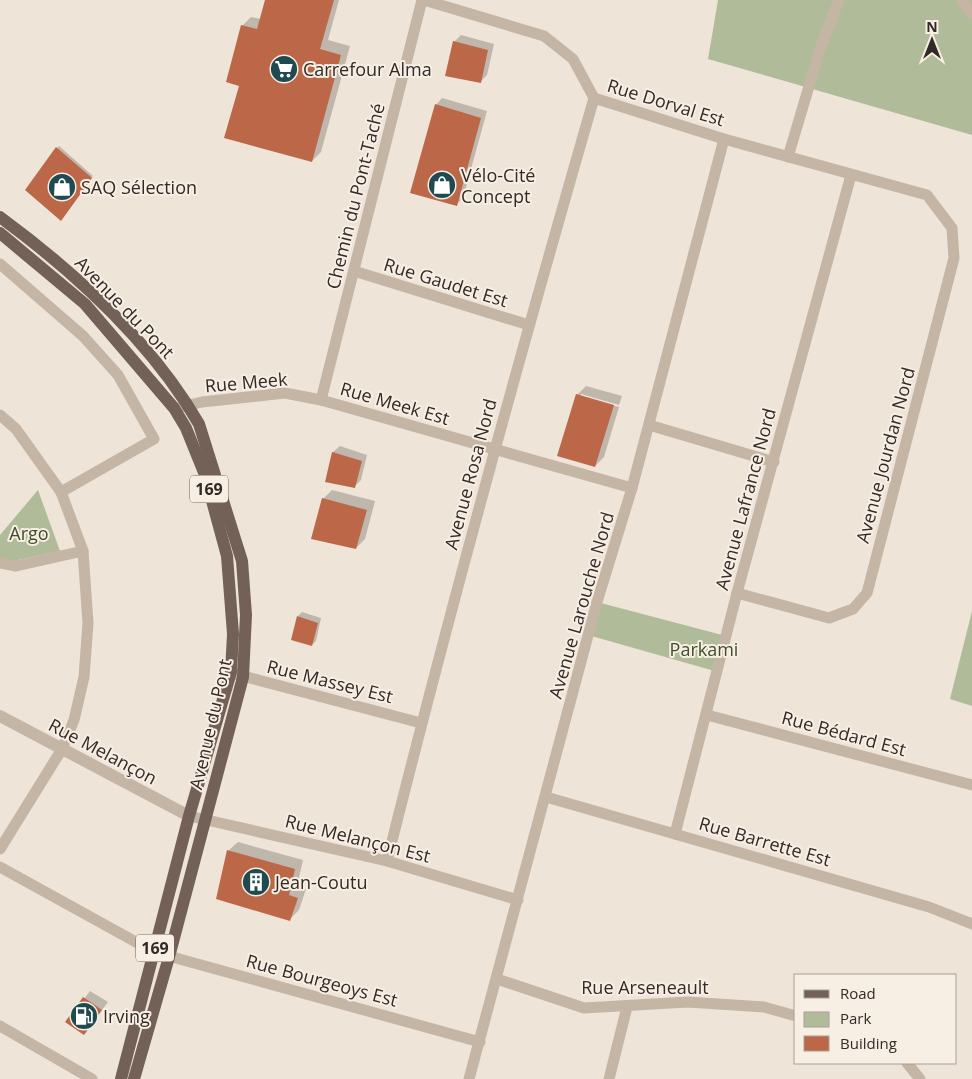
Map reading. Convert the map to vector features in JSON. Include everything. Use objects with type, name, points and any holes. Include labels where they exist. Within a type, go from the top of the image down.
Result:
[{"type":"main road","name":"Avenue du Pont","points":[[0,217],[33,241],[96,297],[152,356],[189,407],[199,424],[242,561],[246,615],[237,675],[205,820],[134,1079]]},
{"type":"main road","name":"Avenue du Pont","points":[[0,233],[85,304],[174,408],[186,428],[205,475],[227,556],[237,675],[189,816],[120,1079]]},
{"type":"street","name":"Rue Dorval Est","points":[[423,0],[544,36],[573,59],[594,98],[724,139],[927,195]]},
{"type":"street","name":"Chemin du Pont-Taché","points":[[321,400],[423,0]]},
{"type":"street","points":[[788,157],[820,49],[839,0]]},
{"type":"street","points":[[961,0],[972,14]]},
{"type":"street","name":"Avenue Rosa Nord","points":[[386,861],[421,723],[529,325],[594,98]]},
{"type":"street","name":"Avenue Larouche Nord","points":[[469,1079],[597,602],[632,488],[724,139]]},
{"type":"street","name":"Avenue Lafrance Nord","points":[[675,834],[737,593],[851,175]]},
{"type":"street","name":"Avenue Jourdan Nord","points":[[737,593],[829,618],[853,609],[867,593],[954,258],[952,228],[927,195]]},
{"type":"street","points":[[0,264],[89,343],[118,375],[154,438],[61,492]]},
{"type":"street","name":"Rue Gaudet Est","points":[[354,271],[529,325]]},
{"type":"street","name":"Rue Meek","points":[[174,408],[189,407],[202,402],[285,393],[321,400]]},
{"type":"street","name":"Rue Meek Est","points":[[321,400],[495,451],[632,488]]},
{"type":"street","points":[[0,415],[16,429],[61,492],[83,551],[88,623],[84,677],[74,720],[62,750],[0,849]]},
{"type":"street","points":[[649,425],[774,462]]},
{"type":"street","points":[[0,562],[16,566],[83,551]]},
{"type":"street","name":"Rue Massey Est","points":[[237,675],[421,723]]},
{"type":"street","name":"Rue Bédard Est","points":[[707,715],[972,784]]},
{"type":"street","name":"Rue Melançon","points":[[0,716],[189,816]]},
{"type":"street","name":"Rue Barrette Est","points":[[546,797],[929,907],[972,924]]},
{"type":"street","name":"Rue Melançon Est","points":[[189,816],[386,861],[518,900]]},
{"type":"street","name":"Rue Bourgeoys Est","points":[[0,867],[154,952],[480,1042]]},
{"type":"street","name":"Rue Arseneault","points":[[497,979],[584,1008],[688,1002],[764,1007],[794,1015]]},
{"type":"street","points":[[609,1079],[627,1007]]},
{"type":"street","points":[[0,1026],[92,1079]]},
{"type":"street","points":[[908,1064],[920,1079]]},
{"type":"green space","points":[[718,0],[972,0],[972,135],[708,59]]},
{"type":"green space","name":"Argo","points":[[38,490],[60,551],[9,562],[0,559],[0,535]]},
{"type":"green space","name":"Parkami","points":[[597,602],[726,636],[718,672],[588,635]]},
{"type":"green space","points":[[972,611],[972,706],[950,699]]},
{"type":"building","name":"Carrefour Alma","points":[[265,0],[334,0],[320,49],[341,55],[312,162],[224,138],[239,86],[226,82],[241,25],[257,29]]},
{"type":"building","points":[[453,41],[488,50],[481,83],[445,76]]},
{"type":"building","points":[[435,104],[481,118],[457,206],[410,193]]},
{"type":"building","points":[[56,147],[92,178],[61,221],[25,190]]},
{"type":"building","points":[[576,394],[614,405],[595,467],[557,456]]},
{"type":"building","points":[[332,452],[362,461],[355,488],[325,482]]},
{"type":"building","points":[[322,498],[367,510],[356,549],[311,539]]},
{"type":"building","points":[[297,616],[318,623],[312,646],[291,640]]},
{"type":"building","name":"Jean-Coutu","points":[[227,850],[295,869],[289,895],[298,898],[290,921],[216,899]]},
{"type":"building","name":"Irving","points":[[83,997],[102,1010],[84,1035],[65,1022]]},
{"type":"place","name":"Carrefour Alma","points":[[284,69]]},
{"type":"place","name":"Vélo-Cité Concept","points":[[442,185]]},
{"type":"place","name":"SAQ Sélection","points":[[62,187]]},
{"type":"place","name":"Jean-Coutu","points":[[256,882]]},
{"type":"place","name":"Irving","points":[[84,1016]]}]
